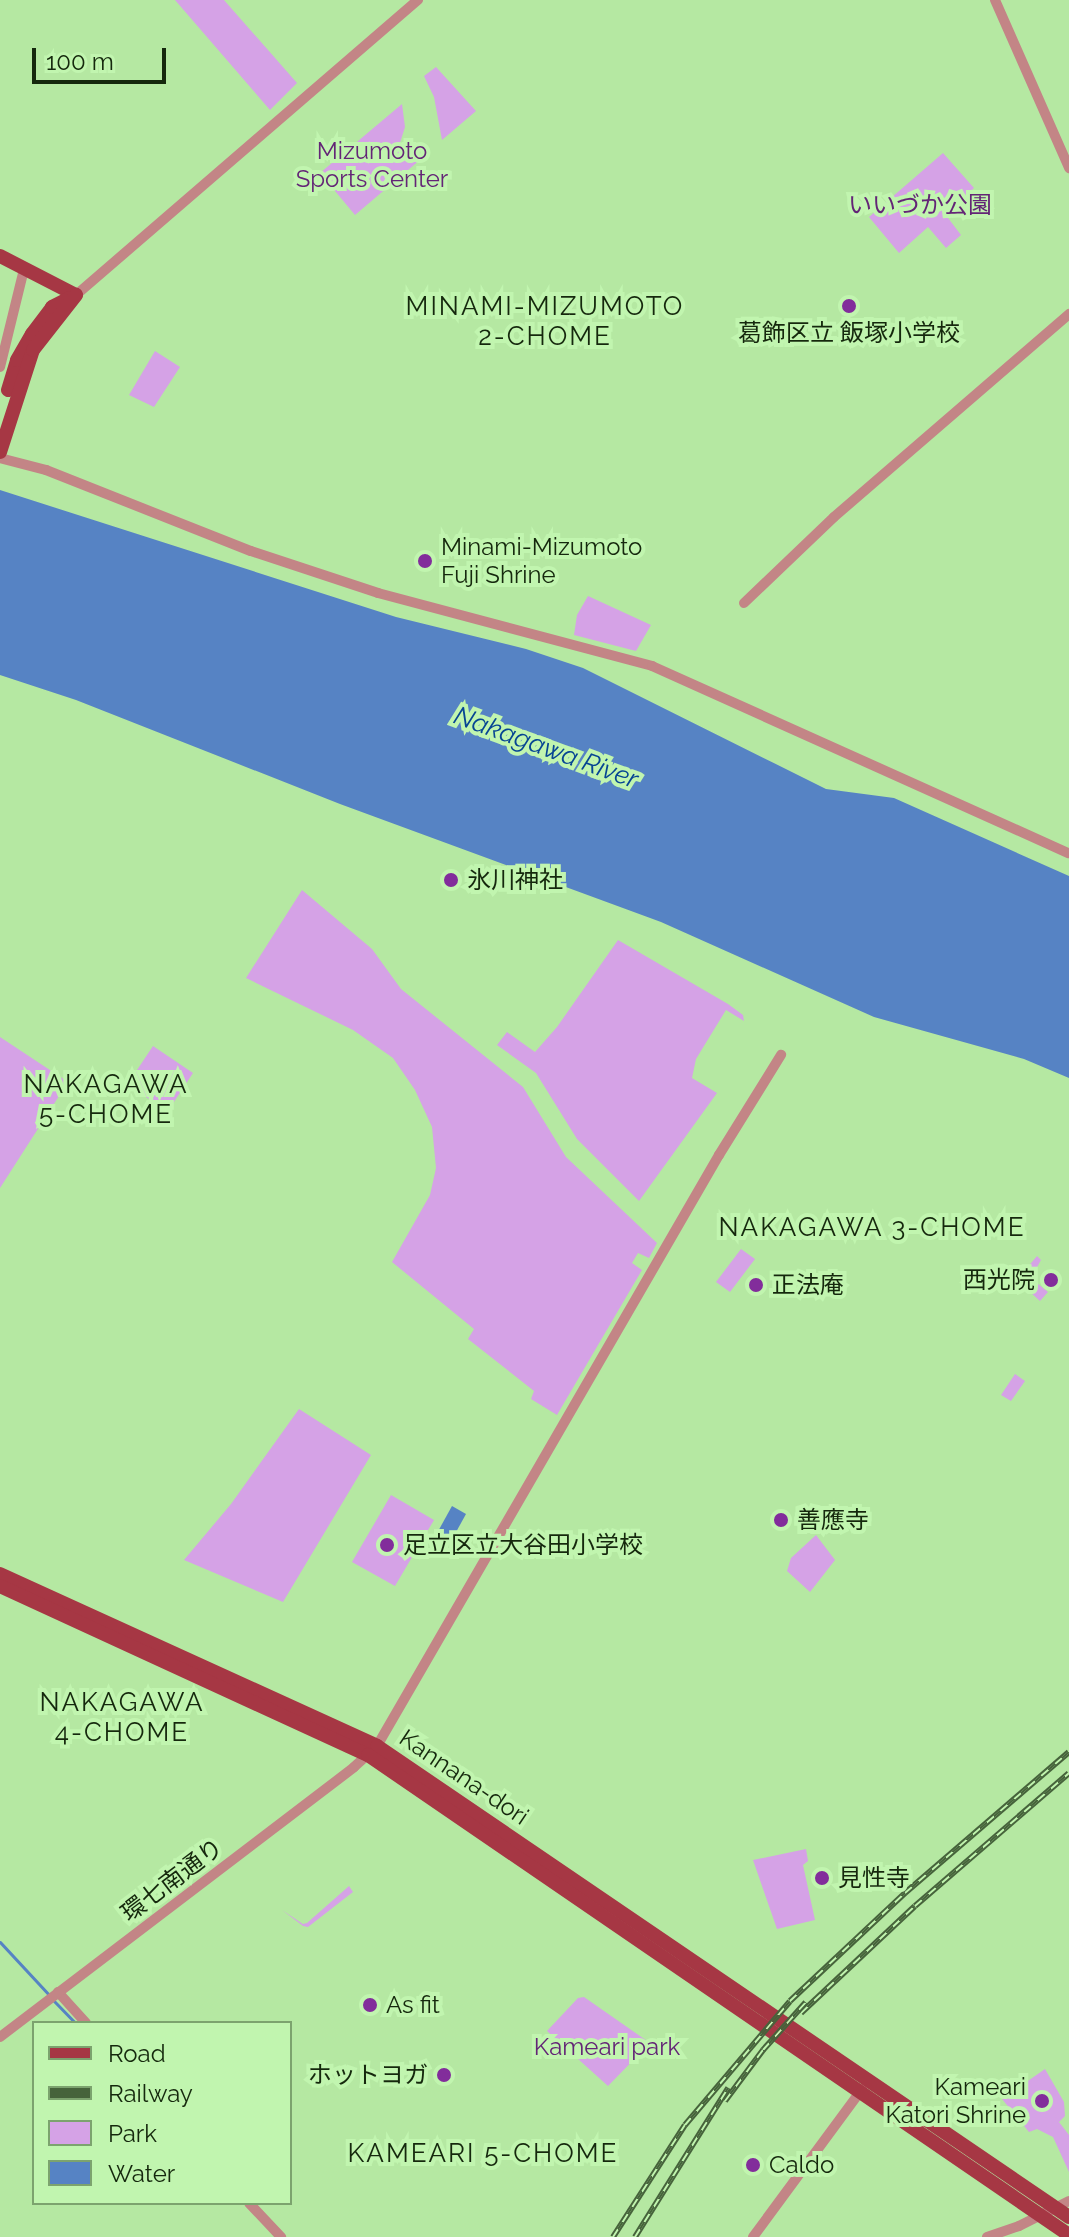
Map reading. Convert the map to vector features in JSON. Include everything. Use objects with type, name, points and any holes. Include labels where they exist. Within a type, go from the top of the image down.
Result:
[{"type":"main road","points":[[0,256],[76,295]]},
{"type":"main road","points":[[0,417],[11,375],[40,322],[52,307],[76,295]]},
{"type":"main road","points":[[0,455],[11,375]]},
{"type":"main road","name":"Kannana-dori","points":[[0,1574],[373,1750],[864,2086],[1059,2211],[1069,2235]]},
{"type":"main road","name":"Kannana-dori","points":[[0,1586],[373,1750]]},
{"type":"street","points":[[76,295],[418,0]]},
{"type":"street","points":[[995,0],[1069,168]]},
{"type":"street","points":[[11,375],[24,269]]},
{"type":"street","points":[[744,603],[834,517],[1069,314]]},
{"type":"street","points":[[0,455],[46,470],[251,551],[378,593],[652,666],[1069,853]]},
{"type":"street","points":[[373,1750],[719,1155],[781,1055]]},
{"type":"street","name":"環七南通り","points":[[0,2037],[373,1750]]},
{"type":"street","points":[[58,1992],[84,2021]]},
{"type":"street","points":[[753,2237],[864,2086]]},
{"type":"street","points":[[251,2205],[281,2237]]},
{"type":"street","points":[[987,2237],[1059,2211]]},
{"type":"green space","name":"Mizumoto Sports Center","points":[[175,0],[224,0],[297,83],[270,110]]},
{"type":"green space","name":"Mizumoto Sports Center","points":[[436,67],[476,111],[442,140],[434,97],[424,76]]},
{"type":"green space","name":"Mizumoto Sports Center","points":[[402,104],[405,127],[399,146],[421,159],[355,215],[320,173]]},
{"type":"green space","name":"いいづか公園","points":[[943,153],[974,188],[945,214],[961,235],[946,248],[928,227],[899,253],[869,217]]},
{"type":"green space","points":[[155,351],[180,367],[154,407],[129,395]]},
{"type":"green space","points":[[588,596],[651,625],[636,651],[574,635],[577,615]]},
{"type":"green space","points":[[302,890],[372,949],[401,989],[523,1087],[566,1157],[657,1243],[649,1258],[638,1253],[632,1263],[642,1270],[557,1415],[531,1399],[534,1391],[468,1339],[474,1329],[392,1262],[430,1195],[436,1168],[432,1127],[415,1090],[393,1058],[353,1030],[246,978]]},
{"type":"green space","points":[[618,940],[728,1004],[743,1015],[744,1021],[726,1010],[696,1059],[692,1078],[717,1093],[639,1201],[577,1139],[536,1073],[497,1045],[507,1032],[535,1052],[557,1027]]},
{"type":"green space","points":[[0,1037],[68,1082],[0,1188]]},
{"type":"green space","points":[[153,1046],[193,1073],[168,1111],[127,1085]]},
{"type":"green space","points":[[741,1249],[755,1259],[730,1292],[716,1282]]},
{"type":"green space","points":[[1037,1256],[1041,1260],[1031,1278],[1048,1292],[1040,1301],[1017,1280]]},
{"type":"green space","points":[[1015,1374],[1025,1381],[1011,1401],[1001,1395]]},
{"type":"green space","points":[[299,1409],[371,1455],[283,1602],[184,1560],[231,1504]]},
{"type":"green space","points":[[391,1495],[434,1520],[395,1586],[352,1562]]},
{"type":"green space","points":[[816,1535],[835,1560],[810,1592],[787,1571],[791,1558]]},
{"type":"green space","points":[[806,1849],[808,1861],[803,1865],[815,1920],[777,1929],[753,1860]]},
{"type":"green space","points":[[349,1886],[353,1892],[308,1927],[303,1926],[282,1910],[303,1924],[307,1923]]},
{"type":"green space","name":"Kameari park","points":[[584,1997],[650,2043],[608,2086],[547,2031],[578,1998]]},
{"type":"green space","points":[[1045,2069],[1064,2102],[1065,2116],[1059,2122],[1069,2135],[1069,2172],[1053,2137],[1037,2129],[1029,2132],[1002,2099]]},
{"type":"water","name":"Nakagawa River","points":[[0,490],[396,617],[526,649],[583,668],[826,789],[894,798],[1069,876],[1069,1078],[1024,1059],[874,1017],[661,922],[340,804],[76,700],[0,675]]},
{"type":"water","points":[[452,1506],[466,1514],[450,1543],[436,1535]]},
{"type":"waterway","points":[[0,1942],[49,1995]]},
{"type":"waterway","points":[[54,2001],[73,2021]]},
{"type":"railway","points":[[613,2237],[685,2125],[790,2001],[905,1893],[1069,1752]]},
{"type":"railway","points":[[801,2013],[915,1906],[1069,1773]]},
{"type":"railway","points":[[725,2101],[763,2050],[806,2002]]},
{"type":"railway","points":[[635,2237],[728,2088]]},
{"type":"place","name":"葛飾区立 飯塚小学校","points":[[849,306]]},
{"type":"place","name":"Minami-Mizumoto Fuji Shrine","points":[[425,561]]},
{"type":"place","name":"氷川神社","points":[[451,880]]},
{"type":"place","name":"西光院","points":[[1051,1280]]},
{"type":"place","name":"正法庵","points":[[756,1285]]},
{"type":"place","name":"善應寺","points":[[781,1520]]},
{"type":"place","name":"足立区立大谷田小学校","points":[[387,1545]]},
{"type":"place","name":"見性寺","points":[[822,1878]]},
{"type":"place","name":"As fit","points":[[370,2005]]},
{"type":"place","name":"ホットヨガ","points":[[444,2075]]},
{"type":"place","name":"Kameari Katori Shrine","points":[[1042,2101]]},
{"type":"place","name":"Caldo","points":[[753,2165]]},
{"type":"district","name":"MINAMI-MIZUMOTO 2-CHOME","points":[[545,322]]},
{"type":"district","name":"NAKAGAWA 5-CHOME","points":[[106,1100]]},
{"type":"district","name":"NAKAGAWA 3-CHOME","points":[[872,1228]]},
{"type":"district","name":"NAKAGAWA 4-CHOME","points":[[122,1718]]},
{"type":"district","name":"KAMEARI 5-CHOME","points":[[483,2154]]}]
